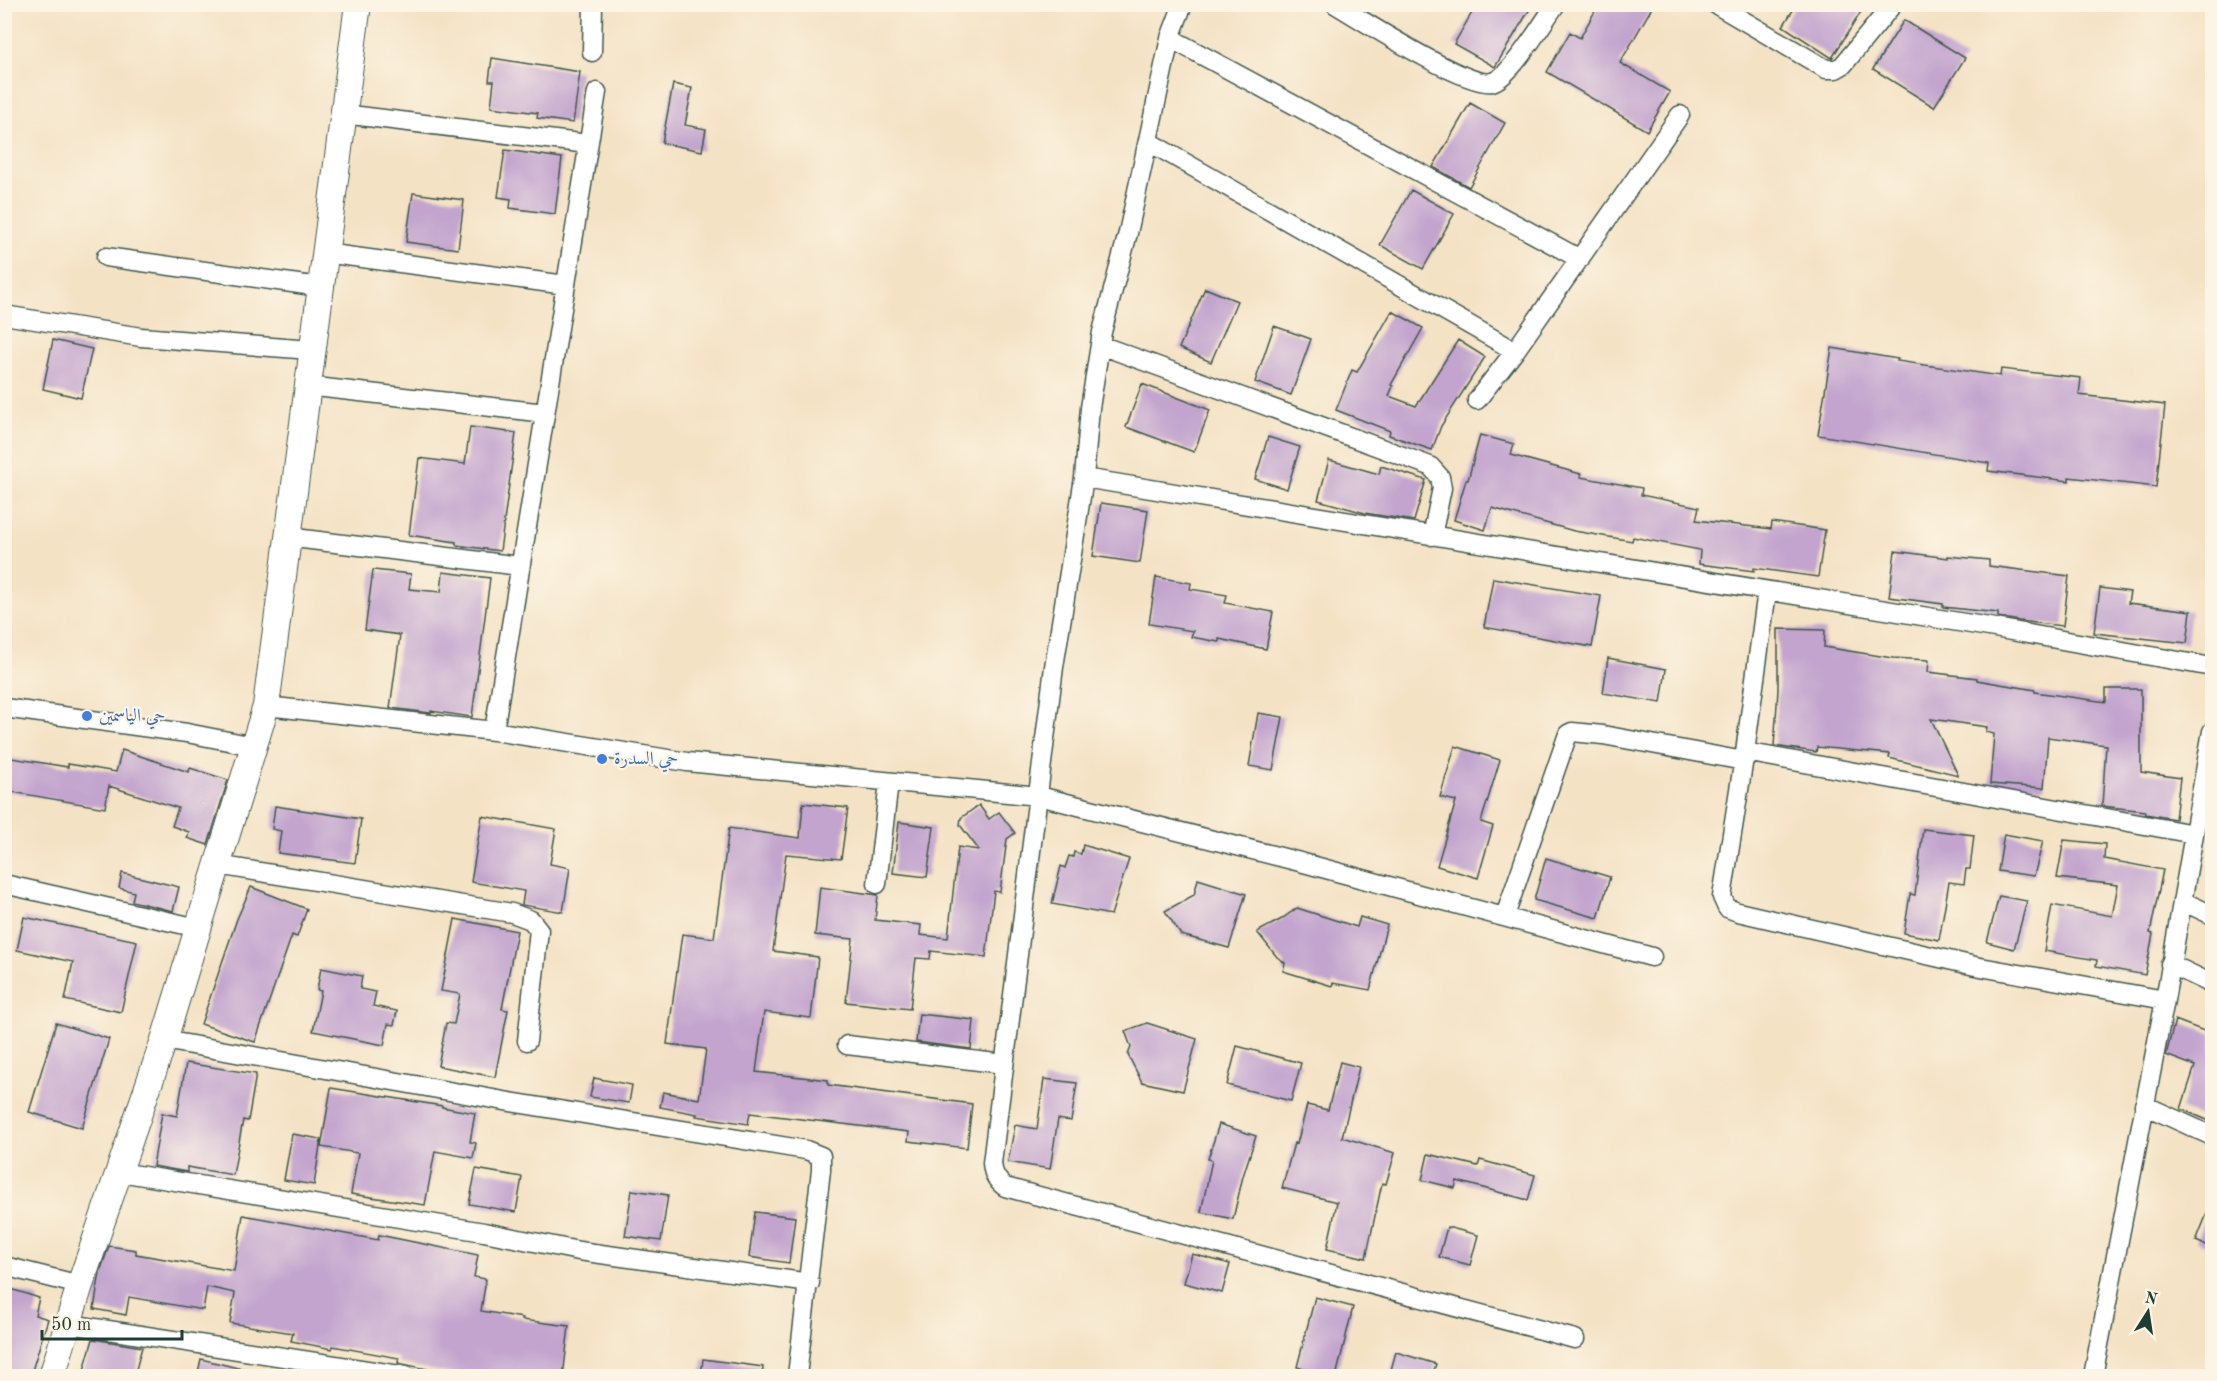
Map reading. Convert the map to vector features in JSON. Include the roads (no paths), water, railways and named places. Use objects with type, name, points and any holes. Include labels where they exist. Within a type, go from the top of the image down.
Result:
[{"type":"street","points":[[52,1377],[80,1285],[164,1040],[266,706],[358,4]]},
{"type":"street","points":[[592,4],[592,52]]},
{"type":"street","points":[[1183,4],[1170,38],[1149,142],[1100,345],[1090,408],[1084,478],[1054,667],[992,1163],[997,1180],[1005,1187],[1575,1339]]},
{"type":"street","points":[[1335,4],[1445,67],[1481,82],[1493,82],[1509,71],[1556,4]]},
{"type":"street","points":[[1715,4],[1826,69],[1836,69],[1843,66],[1893,4]]},
{"type":"street","points":[[1170,38],[1580,259]]},
{"type":"street","points":[[494,731],[597,92]]},
{"type":"street","points":[[343,114],[588,144]]},
{"type":"street","points":[[1477,400],[1515,351],[1680,115]]},
{"type":"street","points":[[1149,142],[1515,351]]},
{"type":"street","points":[[324,253],[566,285]]},
{"type":"street","points":[[106,257],[320,287]]},
{"type":"street","points":[[4,315],[141,337],[311,350]]},
{"type":"street","points":[[1100,345],[1430,466],[1440,477],[1442,488],[1432,536]]},
{"type":"street","points":[[307,386],[545,413]]},
{"type":"street","points":[[1084,478],[2212,667]]},
{"type":"street","points":[[287,537],[520,566]]},
{"type":"street","points":[[1767,591],[1745,757],[1722,897],[1727,908],[1975,966],[2165,1000]]},
{"type":"street","points":[[266,706],[494,731],[687,762],[1039,796],[1505,916],[1652,957]]},
{"type":"street","points":[[4,708],[187,733],[254,746]]},
{"type":"street","points":[[2093,1377],[2165,1000],[2212,731]]},
{"type":"street","points":[[1505,916],[1568,734],[1572,732],[1745,757],[2194,834]]},
{"type":"street","points":[[877,884],[889,782]]},
{"type":"street","points":[[217,864],[512,913],[531,920],[539,930],[527,1041]]},
{"type":"street","points":[[4,884],[198,928]]},
{"type":"street","points":[[2182,901],[2212,915]]},
{"type":"street","points":[[2170,964],[2212,984]]},
{"type":"street","points":[[164,1040],[521,1104],[806,1150],[821,1156],[810,1283],[798,1377]]},
{"type":"street","points":[[847,1045],[1005,1064]]},
{"type":"street","points":[[2144,1105],[2212,1136]]},
{"type":"street","points":[[120,1172],[484,1232],[579,1251],[810,1283]]},
{"type":"street","points":[[4,1266],[80,1285]]},
{"type":"street","points":[[69,1324],[406,1377]]},
{"type":"place","name":"حي الياسمين","points":[[87,716]]},
{"type":"place","name":"حي السدرة","points":[[602,759]]}]
